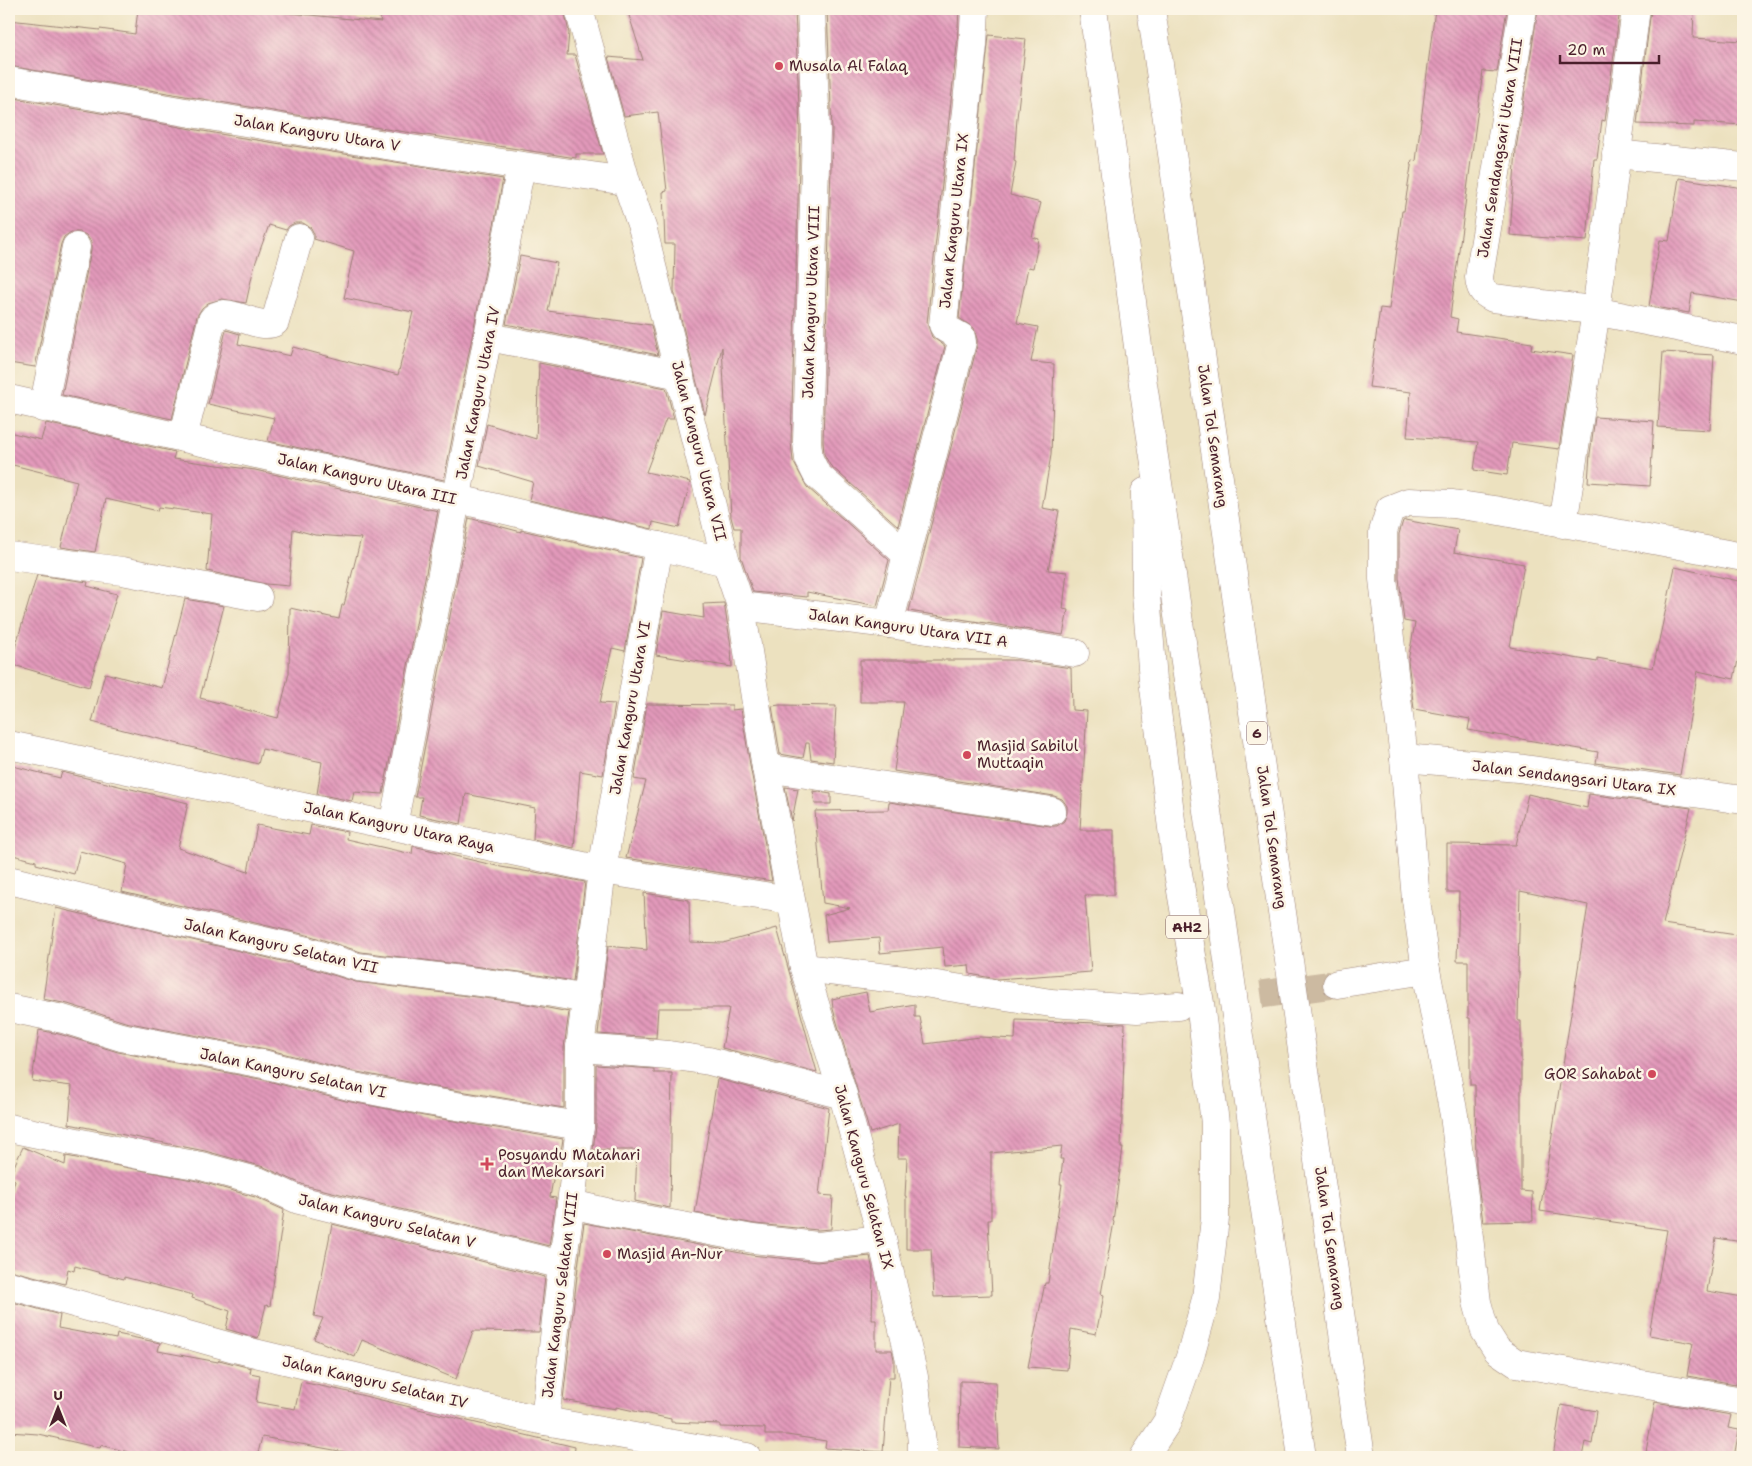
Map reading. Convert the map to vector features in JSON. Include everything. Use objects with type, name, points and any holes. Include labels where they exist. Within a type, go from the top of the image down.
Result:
[{"type":"main road","name":"Jalan Kanguru Utara VII","points":[[580,9],[626,181],[643,230],[726,562],[741,606],[766,768],[790,900]]},
{"type":"main road","name":"Jalan Kanguru Utara VIII","points":[[811,9],[816,131],[807,442],[809,459],[817,475],[906,554]]},
{"type":"main road","name":"Jalan Kanguru Utara IX","points":[[889,624],[962,342],[961,336],[945,328],[943,325],[973,46],[975,9]]},
{"type":"main road","points":[[1093,9],[1143,384],[1302,1457]]},
{"type":"main road","name":"Jalan Tol Semarang","points":[[1151,9],[1361,1457]]},
{"type":"main road","name":"Jalan Sendangsari Utara VIII","points":[[1523,9],[1479,276],[1480,287],[1485,294],[1493,298],[1596,311]]},
{"type":"main road","points":[[1563,524],[1596,311],[1636,9]]},
{"type":"main road","name":"Jalan Kanguru Utara V","points":[[9,81],[118,101],[521,166],[626,181]]},
{"type":"main road","points":[[1616,154],[1743,167]]},
{"type":"main road","name":"Jalan Kanguru Utara IV","points":[[393,826],[458,500],[521,166]]},
{"type":"main road","points":[[182,438],[212,320],[217,315],[226,314],[266,325],[275,322],[298,238]]},
{"type":"main road","points":[[43,408],[76,247]]},
{"type":"main road","points":[[1596,311],[1743,340]]},
{"type":"main road","points":[[489,337],[680,375]]},
{"type":"main road","name":"AH2","points":[[1143,384],[1146,594],[1153,680],[1177,867],[1200,1003],[1215,1123],[1215,1218],[1206,1299],[1190,1357],[1167,1422],[1144,1457]]},
{"type":"main road","name":"Jalan Kanguru Utara III","points":[[9,399],[726,562]]},
{"type":"main road","points":[[1743,557],[1453,504],[1408,502],[1390,509],[1383,532],[1383,579],[1404,758],[1416,900],[1426,970],[1454,1115],[1476,1302],[1485,1331],[1497,1350],[1516,1363],[1743,1401]]},
{"type":"main road","name":"Jalan Kanguru Utara VI","points":[[602,870],[659,546]]},
{"type":"main road","points":[[9,556],[122,571],[258,596]]},
{"type":"main road","name":"Jalan Kanguru Utara VII A","points":[[741,606],[889,624],[1075,653]]},
{"type":"main road","name":"Jalan Kanguru Utara Raya","points":[[9,746],[602,870],[790,900]]},
{"type":"main road","name":"Jalan Sendangsari Utara IX","points":[[1404,758],[1518,768],[1743,800]]},
{"type":"main road","points":[[766,768],[1052,811]]},
{"type":"main road","name":"Jalan Kanguru Selatan VIII","points":[[545,1421],[580,1126],[580,1048],[602,870]]},
{"type":"main road","name":"Jalan Kanguru Selatan VII","points":[[9,880],[307,951],[358,967],[518,987],[587,999]]},
{"type":"main road","name":"Jalan Kanguru Selatan IX","points":[[790,900],[804,968],[843,1095],[882,1239],[914,1377],[922,1457]]},
{"type":"main road","points":[[804,968],[905,980],[1051,1003],[1137,1009],[1178,1006]]},
{"type":"main road","points":[[1337,984],[1426,970]]},
{"type":"main road","name":"Jalan Kanguru Selatan VI","points":[[9,1008],[63,1020],[121,1038],[263,1064],[349,1086],[426,1101],[580,1126]]},
{"type":"main road","points":[[580,1048],[669,1056],[709,1062],[843,1095]]},
{"type":"main road","name":"Jalan Kanguru Selatan V","points":[[9,1128],[201,1166],[260,1182],[298,1200],[562,1265]]},
{"type":"main road","points":[[571,1204],[753,1239],[818,1246],[882,1239]]},
{"type":"main road","name":"Jalan Kanguru Selatan IV","points":[[9,1284],[238,1349],[545,1421],[747,1457]]},
{"type":"building","points":[[138,9],[260,9],[381,22],[376,9],[564,9],[569,33],[567,55],[575,55],[603,154],[576,154],[576,158],[320,119],[9,66],[9,20],[135,34]]},
{"type":"building","points":[[627,9],[795,9],[800,131],[791,442],[793,461],[807,487],[889,560],[877,606],[807,592],[807,597],[753,592],[741,557],[741,528],[734,528],[731,517],[722,347],[705,415],[674,291],[675,244],[665,244],[663,192],[667,191],[658,112],[624,116],[608,57],[643,60]]},
{"type":"building","points":[[827,9],[959,9],[957,45],[927,323],[932,337],[945,346],[898,526],[830,465],[824,454],[832,131]]},
{"type":"building","points":[[1435,9],[1507,9],[1497,72],[1483,71],[1450,317],[1458,319],[1456,332],[1532,343],[1531,349],[1573,355],[1559,449],[1512,443],[1507,475],[1474,470],[1478,442],[1407,437],[1411,392],[1369,387],[1380,308],[1389,309],[1402,211],[1404,211],[1412,160],[1416,161]]},
{"type":"building","points":[[1538,9],[1620,9],[1605,121],[1602,120],[1597,159],[1594,159],[1587,241],[1510,235],[1516,149]]},
{"type":"building","points":[[1651,9],[1694,9],[1693,38],[1743,41],[1743,125],[1694,122],[1694,126],[1637,124]]},
{"type":"building","points":[[989,35],[1026,39],[1017,118],[1014,161],[1016,162],[1010,195],[1041,203],[1032,237],[1039,239],[1033,268],[1028,267],[1017,323],[1038,327],[1031,362],[1054,364],[1051,455],[1042,508],[1059,511],[1048,570],[1067,572],[1063,609],[1068,610],[1063,635],[909,611],[977,346],[974,328],[959,318]]},
{"type":"building","points":[[9,97],[237,137],[503,179],[444,480],[268,441],[274,418],[208,404],[226,330],[240,334],[238,344],[290,356],[293,347],[398,375],[413,312],[344,298],[354,251],[314,239],[311,228],[303,223],[295,223],[286,230],[269,225],[254,267],[246,303],[222,299],[208,303],[202,308],[197,316],[172,419],[62,395],[91,250],[91,242],[86,235],[80,232],[71,232],[64,237],[61,244],[35,367],[9,363]]},
{"type":"building","points":[[1679,178],[1743,188],[1743,210],[1738,247],[1743,248],[1743,302],[1692,293],[1689,313],[1649,306],[1660,240],[1669,241]]},
{"type":"building","points":[[520,256],[557,263],[548,311],[651,325],[658,355],[506,324]]},
{"type":"building","points":[[1663,352],[1714,355],[1710,430],[1658,427]]},
{"type":"building","points":[[539,363],[666,388],[674,419],[666,419],[646,472],[690,482],[679,528],[653,522],[652,529],[529,500],[533,482],[479,466],[487,424],[536,439]]},
{"type":"building","points":[[1595,417],[1654,421],[1650,486],[1588,482]]},
{"type":"building","points":[[46,423],[175,452],[173,459],[255,470],[438,511],[383,794],[354,792],[352,801],[317,794],[322,762],[262,749],[258,764],[92,722],[105,673],[162,688],[185,599],[224,606],[200,698],[278,718],[289,673],[290,608],[339,619],[361,538],[315,535],[293,529],[289,586],[266,584],[207,571],[212,514],[159,507],[158,511],[106,499],[95,552],[61,547],[77,481],[9,464],[9,432],[41,440]]},
{"type":"building","points":[[469,518],[521,532],[521,530],[641,558],[625,651],[612,648],[600,703],[615,704],[603,775],[580,771],[574,848],[533,839],[535,808],[466,794],[461,824],[419,815],[422,797],[415,797]]},
{"type":"building","points":[[1405,520],[1458,530],[1454,552],[1524,564],[1510,647],[1597,662],[1597,658],[1653,668],[1675,567],[1743,582],[1743,637],[1734,679],[1698,671],[1680,775],[1596,763],[1598,752],[1468,730],[1470,719],[1414,709],[1408,661],[1415,623],[1404,621],[1399,578],[1399,534]]},
{"type":"building","points":[[37,575],[88,582],[87,586],[117,594],[89,687],[10,664]]},
{"type":"building","points":[[724,603],[731,646],[732,667],[656,655],[663,611],[704,618],[703,604]]},
{"type":"building","points":[[860,660],[1017,660],[1071,668],[1072,710],[1087,711],[1080,830],[1114,830],[1114,895],[1085,895],[1091,972],[997,979],[970,974],[969,965],[945,967],[943,947],[880,953],[879,938],[827,942],[824,915],[850,908],[823,903],[815,811],[888,810],[889,802],[1050,826],[1057,826],[1064,821],[1067,813],[1067,806],[1062,799],[1054,796],[894,771],[904,702],[860,702]]},
{"type":"building","points":[[647,704],[732,705],[732,710],[741,709],[772,881],[626,858],[646,781],[634,779]]},
{"type":"building","points":[[772,706],[836,706],[833,762],[811,759],[809,743],[806,743],[803,758],[780,754]]},
{"type":"building","points":[[9,765],[60,778],[62,772],[188,803],[178,848],[248,872],[257,825],[309,835],[311,825],[347,832],[346,839],[412,854],[413,846],[501,867],[585,882],[573,981],[520,972],[361,952],[311,936],[122,892],[127,864],[80,851],[74,874],[36,864],[36,861],[9,854]]},
{"type":"building","points":[[785,787],[798,789],[792,821]]},
{"type":"building","points":[[813,791],[831,794],[831,804],[815,804]]},
{"type":"building","points":[[1528,794],[1587,808],[1589,794],[1691,808],[1663,924],[1743,936],[1743,1242],[1716,1238],[1707,1291],[1743,1297],[1743,1348],[1736,1384],[1687,1376],[1693,1343],[1649,1335],[1667,1230],[1540,1211],[1588,905],[1520,891],[1518,1021],[1521,1021],[1521,1191],[1532,1192],[1533,1221],[1483,1222],[1476,1169],[1475,1085],[1470,1085],[1468,961],[1457,961],[1459,892],[1447,892],[1447,844],[1516,845]]},
{"type":"building","points":[[644,893],[689,900],[690,942],[723,943],[777,928],[817,1072],[722,1048],[729,1008],[658,1008],[656,1038],[598,1034],[608,946],[647,950]]},
{"type":"building","points":[[56,908],[303,966],[356,982],[516,1002],[569,1012],[564,1048],[564,1108],[429,1086],[352,1071],[266,1049],[125,1022],[68,1004],[43,999]]},
{"type":"building","points":[[866,992],[870,1012],[915,1004],[915,1017],[920,1017],[925,1044],[980,1037],[1015,1039],[1016,1020],[1125,1024],[1121,1148],[1123,1148],[1114,1222],[1101,1294],[1104,1295],[1096,1334],[1071,1329],[1067,1370],[1028,1367],[1045,1283],[1048,1283],[1062,1184],[1060,1184],[1063,1159],[1060,1159],[1062,1146],[991,1153],[991,1220],[988,1220],[992,1295],[934,1297],[931,1249],[906,1249],[905,1196],[907,1158],[898,1158],[899,1124],[870,1133],[833,1009],[832,999]]},
{"type":"building","points":[[39,1030],[59,1034],[118,1052],[260,1079],[346,1101],[563,1139],[561,1151],[558,1151],[550,1197],[556,1198],[549,1246],[304,1185],[264,1167],[205,1151],[69,1124],[72,1086],[32,1081]]},
{"type":"building","points":[[596,1065],[654,1069],[654,1073],[672,1073],[670,1208],[635,1201],[637,1150],[593,1150],[596,1126]]},
{"type":"building","points":[[717,1079],[829,1108],[819,1195],[833,1196],[831,1229],[818,1230],[755,1224],[695,1213]]},
{"type":"building","points":[[23,1147],[65,1165],[66,1156],[198,1181],[255,1197],[284,1210],[270,1306],[266,1305],[258,1338],[226,1329],[230,1311],[192,1298],[193,1295],[75,1266],[74,1271],[68,1269],[65,1284],[9,1270],[9,1202],[15,1180],[9,1177]]},
{"type":"building","points":[[584,1223],[751,1255],[817,1262],[870,1256],[873,1271],[872,1320],[876,1320],[876,1350],[892,1350],[894,1359],[894,1377],[889,1377],[883,1452],[825,1448],[826,1441],[787,1435],[765,1435],[765,1428],[720,1427],[720,1424],[671,1422],[671,1419],[616,1407],[616,1409],[563,1400]]},
{"type":"building","points":[[332,1224],[545,1277],[539,1332],[473,1331],[456,1379],[362,1340],[355,1357],[314,1339],[323,1318],[314,1316]]},
{"type":"building","points":[[9,1301],[60,1315],[58,1328],[116,1339],[117,1334],[160,1343],[158,1351],[218,1362],[219,1360],[251,1368],[250,1373],[260,1375],[256,1402],[295,1409],[301,1382],[575,1447],[574,1457],[344,1457],[345,1452],[262,1437],[257,1457],[147,1457],[101,1445],[100,1448],[38,1434],[9,1432],[9,1347],[15,1309],[9,1309]]},
{"type":"building","points":[[960,1381],[996,1382],[999,1449],[959,1447]]},
{"type":"building","points":[[1655,1402],[1731,1415],[1728,1428],[1739,1430],[1734,1457],[1645,1457]]},
{"type":"building","points":[[1561,1405],[1597,1411],[1592,1444],[1585,1442],[1582,1457],[1553,1457]]},
{"type":"tunnel","points":[[1178,1006],[1337,984]]},
{"type":"place","name":"Musala Al Falaq","points":[[779,66]]},
{"type":"place","name":"Masjid Sabilul Muttaqin","points":[[967,755]]},
{"type":"place","name":"GOR Sahabat","points":[[1652,1074]]},
{"type":"place","name":"Posyandu Matahari dan Mekarsari","points":[[487,1164]]},
{"type":"place","name":"Masjid An-Nur","points":[[607,1254]]}]
